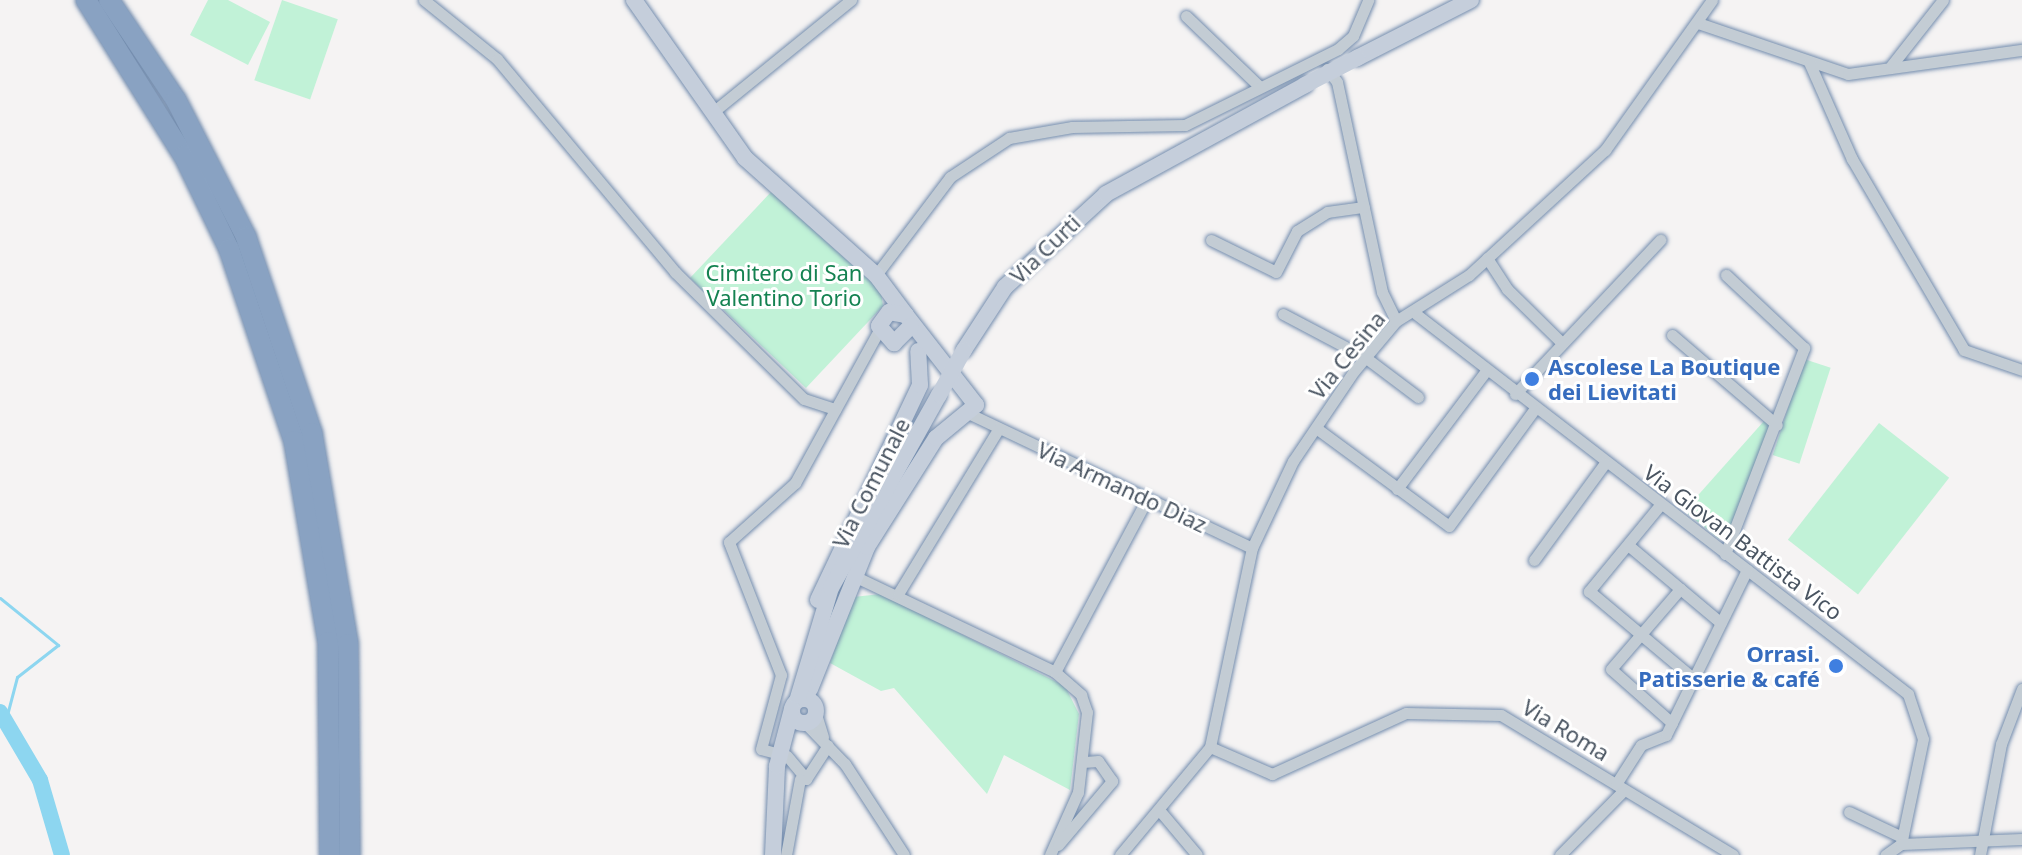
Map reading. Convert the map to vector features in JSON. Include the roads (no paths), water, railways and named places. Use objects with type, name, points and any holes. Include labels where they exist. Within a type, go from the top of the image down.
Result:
[{"type":"highway","points":[[86,0],[184,156],[243,283],[286,412],[325,615],[330,855]]},
{"type":"highway","points":[[109,0],[176,100],[246,237],[308,419],[348,644],[350,855]]},
{"type":"street","points":[[424,0],[497,59],[675,272],[804,399],[835,409]]},
{"type":"street","points":[[634,0],[745,158],[876,275],[934,358],[962,385],[972,408],[931,445],[854,576],[805,705],[783,737],[773,855]]},
{"type":"street","points":[[713,112],[851,0]]},
{"type":"street","points":[[876,275],[939,188],[1009,138],[1061,128],[1185,125],[1259,86],[1321,60],[1353,36],[1368,0]]},
{"type":"street","name":"Via Curti","points":[[805,705],[818,617],[964,350],[1005,287],[1106,194],[1305,85],[1471,0]]},
{"type":"street","name":"Via Cesina","points":[[1210,747],[1252,548],[1316,428],[1396,321],[1416,314],[1487,258],[1605,150],[1712,0]]},
{"type":"street","points":[[1891,66],[1943,0]]},
{"type":"street","points":[[1186,16],[1259,86]]},
{"type":"street","points":[[1698,23],[1848,74],[2022,50]]},
{"type":"street","points":[[1321,60],[1337,82],[1382,292],[1396,321]]},
{"type":"street","points":[[1809,62],[1852,159],[1964,350],[2022,370]]},
{"type":"street","points":[[1211,240],[1276,272],[1297,231],[1327,212],[1364,207]]},
{"type":"street","points":[[1515,394],[1560,341],[1660,240]]},
{"type":"street","points":[[1487,258],[1507,289],[1560,341]]},
{"type":"street","points":[[1725,554],[1804,348],[1726,275]]},
{"type":"street","points":[[888,333],[890,293]]},
{"type":"street","points":[[1283,314],[1366,358],[1418,397]]},
{"type":"street","name":"Via Giovan Battista Vico","points":[[1416,314],[1534,410],[1899,686],[1920,712],[1923,739],[1902,840]]},
{"type":"street","points":[[888,333],[908,321]]},
{"type":"street","points":[[772,752],[761,749],[781,675],[729,542],[795,483],[835,409],[873,353],[888,333],[908,321]]},
{"type":"street","points":[[888,333],[934,358]]},
{"type":"street","points":[[1672,335],[1777,425]]},
{"type":"street","name":"Via Comunale","points":[[818,617],[824,574],[920,385],[918,351]]},
{"type":"street","points":[[1397,489],[1486,371]]},
{"type":"street","name":"Via Armando Diaz","points":[[972,408],[996,426],[1146,501],[1252,548]]},
{"type":"street","points":[[1316,428],[1449,526],[1534,410]]},
{"type":"street","points":[[898,594],[996,426]]},
{"type":"street","points":[[1534,560],[1605,463]]},
{"type":"street","points":[[1055,672],[1146,501]]},
{"type":"street","points":[[1660,505],[1589,591],[1694,679]]},
{"type":"street","points":[[1628,545],[1721,623]]},
{"type":"street","points":[[1564,854],[1620,787],[1641,745],[1666,735],[1747,570]]},
{"type":"street","points":[[854,576],[898,594],[1071,682],[1087,712],[1082,762],[1078,792],[1051,853]]},
{"type":"street","points":[[1672,723],[1611,669],[1680,589]]},
{"type":"street","points":[[1980,855],[2001,744],[2022,689]]},
{"type":"street","points":[[805,705],[904,855]]},
{"type":"street","name":"Via Roma","points":[[1210,747],[1272,774],[1406,713],[1435,709],[1501,715],[1733,855]]},
{"type":"street","points":[[800,779],[812,774],[826,741]]},
{"type":"street","points":[[1120,855],[1160,811],[1210,747]]},
{"type":"street","points":[[786,855],[800,779],[787,756]]},
{"type":"street","points":[[1051,853],[1112,781],[1098,761],[1082,762]]},
{"type":"street","points":[[1160,811],[1197,855]]},
{"type":"street","points":[[1849,812],[1902,840],[1984,836],[2022,839]]},
{"type":"street","points":[[1885,855],[1902,840]]},
{"type":"waterway","points":[[0,598],[58,645],[17,677],[6,719]]},
{"type":"waterway","points":[[0,712],[40,780],[62,855]]},
{"type":"place","name":"Ascolese La Boutique dei Lievitati","points":[[1532,379]]},
{"type":"place","name":"Orrasi. Patisserie & café","points":[[1836,666]]},
{"type":"park label","name":"Cimitero di San Valentino Torio","points":[[784,284]]}]
